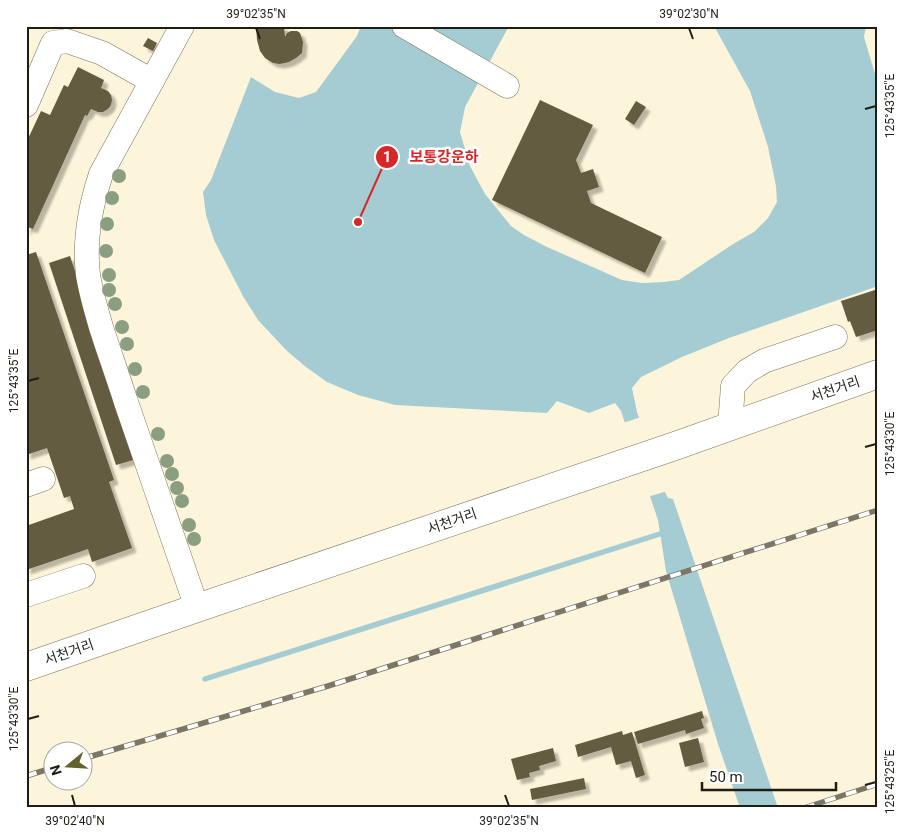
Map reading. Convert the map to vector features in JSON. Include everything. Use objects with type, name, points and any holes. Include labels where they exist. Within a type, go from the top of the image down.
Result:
[{"type":"main road","name":"서천거리","points":[[26,667],[631,461],[878,374]]},
{"type":"street","points":[[182,26],[101,174],[87,233],[88,274],[93,299],[111,357],[197,608]]},
{"type":"street","points":[[404,26],[499,80]]},
{"type":"street","points":[[26,105],[53,43],[67,41],[102,53],[152,81]]},
{"type":"street","points":[[730,426],[734,386],[748,371],[764,361],[835,338]]},
{"type":"street","points":[[26,595],[83,576]]},
{"type":"water","points":[[361,26],[509,26],[465,107],[460,132],[470,166],[485,194],[511,226],[524,235],[622,280],[642,283],[679,280],[754,232],[768,218],[777,202],[776,186],[768,147],[750,91],[714,26],[866,26],[864,37],[878,84],[878,286],[729,338],[682,357],[641,377],[632,388],[637,412],[665,492],[668,498],[673,499],[778,808],[740,808],[718,744],[666,571],[658,520],[621,411],[615,403],[589,413],[557,401],[547,413],[395,405],[358,395],[327,382],[287,351],[258,320],[244,298],[214,240],[206,215],[203,192],[211,180],[251,77],[275,92],[299,98],[316,92],[357,36]]},
{"type":"pier","points":[[641,417],[667,491],[648,497],[623,423]]},
{"type":"building","points":[[256,26],[284,26],[285,37],[291,31],[297,31],[300,33],[303,42],[302,53],[289,62],[273,63],[265,58],[260,51]]},
{"type":"building","points":[[148,38],[157,43],[153,51],[143,46]]},
{"type":"building","points":[[78,67],[104,80],[101,88],[108,91],[111,95],[111,105],[103,112],[91,109],[87,116],[85,115],[33,229],[28,227],[26,232],[26,143],[41,111],[50,115],[64,85],[68,87]]},
{"type":"building","points":[[540,100],[593,125],[576,160],[581,173],[593,169],[599,187],[587,191],[591,203],[662,237],[645,273],[492,200]]},
{"type":"building","points":[[636,101],[646,107],[634,125],[625,119]]},
{"type":"building","points":[[36,252],[114,480],[109,482],[132,548],[92,562],[88,549],[26,570],[26,526],[74,509],[70,496],[64,498],[47,448],[26,455],[26,397],[29,396],[26,389],[26,255]]},
{"type":"building","points":[[70,256],[137,459],[116,465],[49,263]]},
{"type":"building","points":[[878,289],[878,330],[856,337],[850,321],[848,322],[841,301]]},
{"type":"building","points":[[702,711],[704,718],[701,719],[704,728],[686,734],[685,730],[638,744],[634,732]]},
{"type":"building","points":[[622,731],[623,735],[632,732],[645,775],[636,778],[631,761],[616,765],[611,747],[578,757],[575,745]]},
{"type":"building","points":[[698,738],[704,762],[685,767],[679,743]]},
{"type":"building","points":[[553,748],[556,761],[539,766],[540,770],[529,773],[530,777],[517,780],[511,759]]},
{"type":"building","points":[[584,778],[586,789],[532,800],[530,789]]},
{"type":"waterway","points":[[205,679],[666,532]]},
{"type":"railway","points":[[92,756],[328,686],[878,510]]},
{"type":"railway","points":[[26,776],[42,771]]},
{"type":"railway","points":[[804,808],[878,784]]},
{"type":"place","name":"보통강운하","points":[[358,222]]}]
